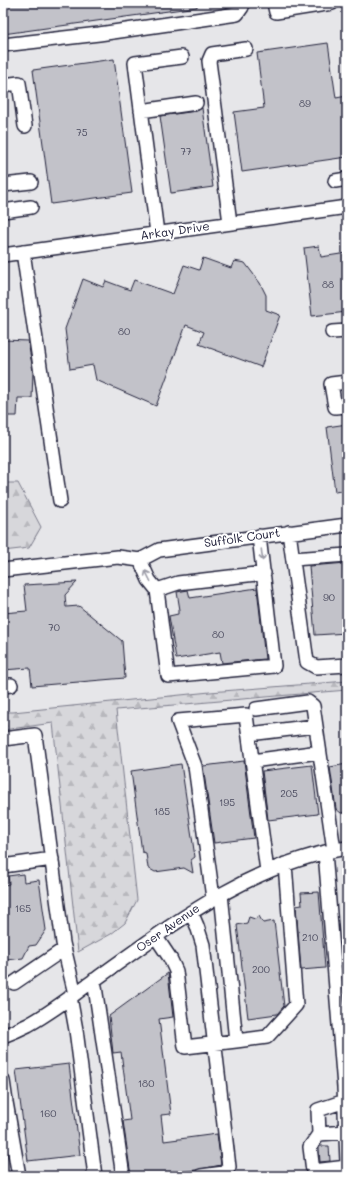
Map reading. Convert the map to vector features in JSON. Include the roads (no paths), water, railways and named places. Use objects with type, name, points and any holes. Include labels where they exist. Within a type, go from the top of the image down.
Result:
[{"type":"street","points":[[3,45],[99,34],[237,14],[242,7],[242,3]]},
{"type":"street","points":[[274,3],[276,12],[332,3]]},
{"type":"street","points":[[230,223],[209,61],[212,54],[246,49]]},
{"type":"street","points":[[157,233],[135,63],[182,57]]},
{"type":"street","points":[[3,85],[19,83],[25,126]]},
{"type":"street","points":[[141,111],[196,103]]},
{"type":"street","points":[[3,185],[30,182]]},
{"type":"street","points":[[3,211],[31,207]]},
{"type":"street","name":"Arkay Drive","points":[[3,255],[347,207]]},
{"type":"street","points":[[23,252],[60,501]]},
{"type":"street","points":[[332,332],[347,331]]},
{"type":"street","points":[[347,382],[331,384],[335,407],[347,406]]},
{"type":"street","name":"Suffolk Court","points":[[140,560],[159,550],[347,525]]},
{"type":"street","points":[[289,532],[307,662],[316,667],[347,665]]},
{"type":"street","points":[[3,570],[118,557],[140,560],[149,580],[158,590],[168,676],[274,666],[259,536]]},
{"type":"street","points":[[293,559],[347,555]]},
{"type":"street","points":[[158,590],[178,583],[264,573]]},
{"type":"street","points":[[256,709],[308,702],[312,706],[319,752],[329,851],[345,1101],[347,1162]]},
{"type":"street","points":[[236,1040],[217,896],[195,766],[178,721],[246,715],[268,871]]},
{"type":"street","points":[[249,734],[315,726]]},
{"type":"street","points":[[3,739],[35,735],[64,949],[73,996],[95,1176],[92,1176]]},
{"type":"street","points":[[252,761],[319,752]]},
{"type":"street","name":"Oser Avenue","points":[[3,1036],[28,1025],[73,996],[190,912],[217,896],[285,864],[329,851],[347,848]]},
{"type":"street","points":[[3,866],[52,859]]},
{"type":"street","points":[[156,936],[170,958],[176,971],[185,1047],[267,1037],[296,1005],[285,864]]},
{"type":"street","points":[[190,912],[197,926],[203,945],[229,1167],[224,1173],[202,1176]]},
{"type":"street","points":[[14,983],[64,949]]},
{"type":"street","points":[[94,980],[123,1176]]},
{"type":"street","points":[[3,1081],[19,1176]]},
{"type":"street","points":[[345,1101],[318,1110],[319,1134],[310,1147],[313,1171],[347,1167]]},
{"type":"street","points":[[319,1134],[346,1132]]}]
